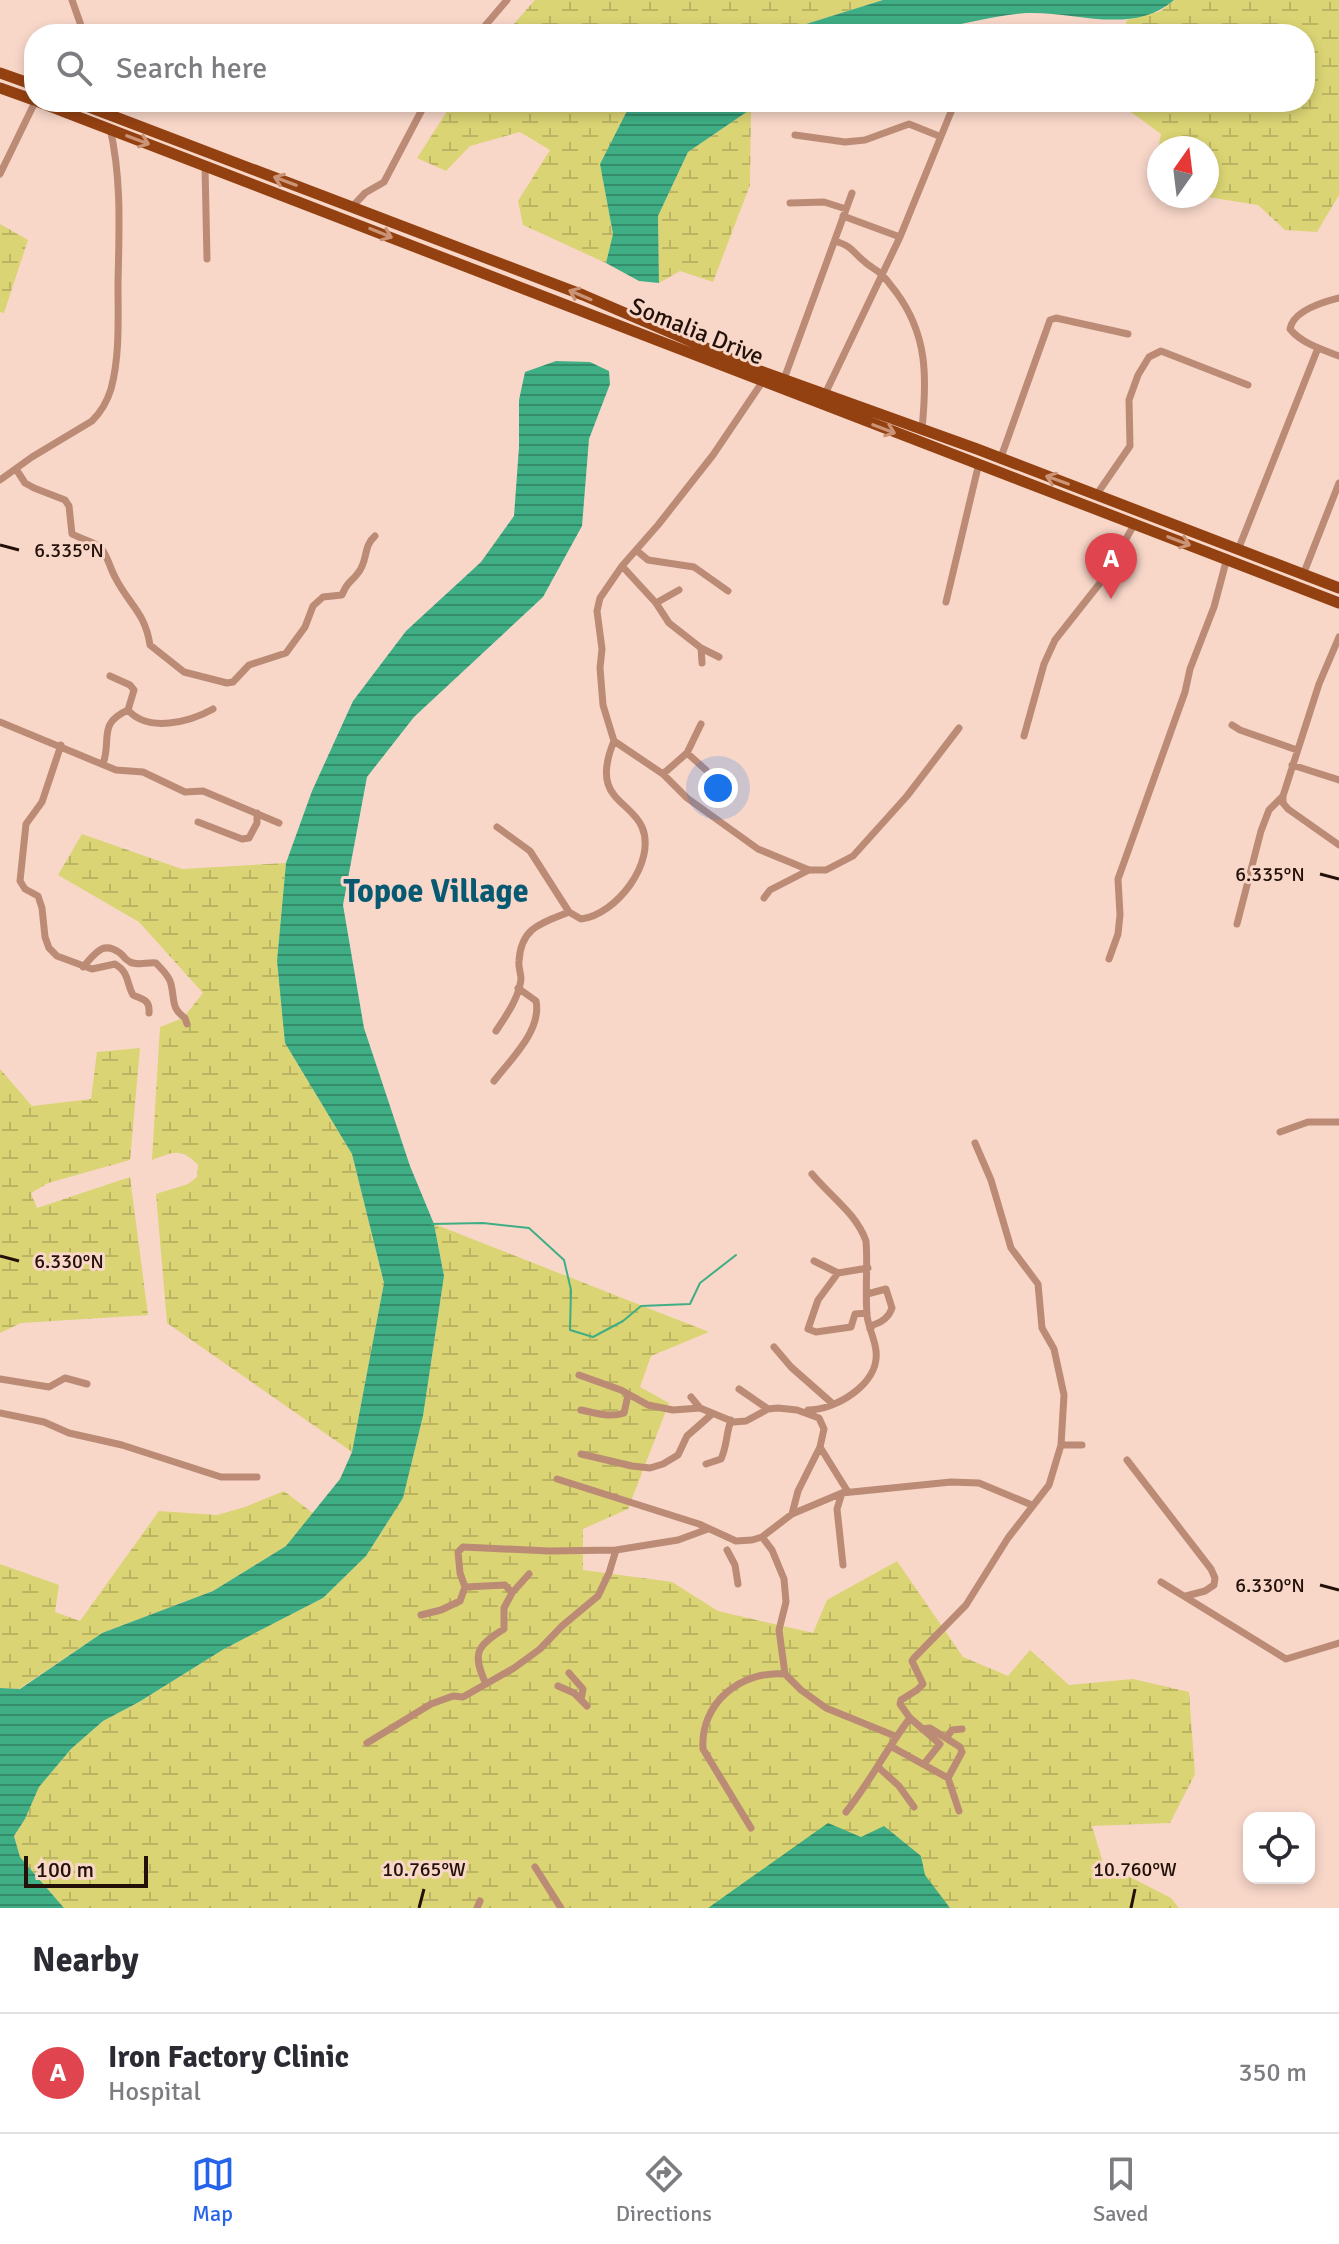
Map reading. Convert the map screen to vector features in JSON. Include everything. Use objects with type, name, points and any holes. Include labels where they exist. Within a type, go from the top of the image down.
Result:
[{"type":"main road","points":[[0,73],[24,81]]},
{"type":"main road","name":"Somalia Drive","points":[[0,88],[24,97]]},
{"type":"main road","name":"Somalia Drive","points":[[66,112],[1135,523],[1339,588]]},
{"type":"main road","name":"Somalia Drive","points":[[102,112],[583,295],[760,371],[1097,494],[1232,552],[1339,603]]},
{"type":"street","points":[[72,0],[80,24]]},
{"type":"street","points":[[487,24],[507,0]]},
{"type":"street","points":[[0,174],[31,112]]},
{"type":"street","points":[[352,207],[365,193],[384,182],[421,112]]},
{"type":"street","points":[[825,394],[900,237],[950,112]]},
{"type":"street","points":[[795,135],[845,142],[865,140],[909,124],[939,136]]},
{"type":"street","points":[[0,480],[92,421],[100,413],[110,392],[118,327],[119,231],[118,172],[110,128]]},
{"type":"street","points":[[205,166],[207,259]]},
{"type":"street","points":[[784,379],[852,193]]},
{"type":"street","points":[[790,203],[811,201],[900,237]]},
{"type":"street","points":[[835,241],[849,245],[861,259],[882,274],[903,302],[920,334],[925,392],[922,429]]},
{"type":"street","points":[[1339,298],[1298,314],[1290,329],[1318,348],[1339,356]]},
{"type":"street","points":[[1000,460],[1050,320],[1056,318],[1128,334]]},
{"type":"street","points":[[1109,959],[1118,934],[1118,879],[1232,552],[1318,348]]},
{"type":"street","points":[[1097,494],[1130,446],[1129,400],[1149,357],[1161,351],[1248,385]]},
{"type":"street","points":[[497,827],[530,851],[569,912],[581,919],[610,908],[622,898],[640,864],[645,835],[635,814],[612,792],[607,780],[614,741],[603,705],[602,649],[597,611],[600,598],[622,566],[713,455],[763,381]]},
{"type":"street","points":[[946,602],[979,463]]},
{"type":"street","points":[[16,469],[25,483],[65,500],[69,506],[72,534],[98,546],[105,554],[116,580],[148,629],[150,645],[184,672],[227,683],[233,682],[249,665],[286,653],[305,627],[313,606],[323,597],[342,595],[348,581],[359,573],[368,543],[375,536]]},
{"type":"street","points":[[1303,575],[1339,483]]},
{"type":"street","points":[[1024,736],[1044,664],[1055,640],[1104,578],[1135,523]]},
{"type":"street","points":[[636,550],[648,560],[694,567],[728,591]]},
{"type":"street","points":[[622,566],[656,603],[669,623],[701,648],[719,657]]},
{"type":"street","points":[[656,603],[679,590]]},
{"type":"street","points":[[1339,637],[1327,663],[1283,796],[1283,803],[1288,809],[1339,845]]},
{"type":"street","points":[[701,648],[702,663]]},
{"type":"street","points":[[103,764],[108,727],[112,719],[128,710],[134,690],[110,676]]},
{"type":"street","points":[[128,710],[138,720],[156,724],[195,717],[213,709]]},
{"type":"street","points":[[0,722],[116,770],[143,772],[181,791],[203,791],[279,823]]},
{"type":"street","points":[[663,774],[687,753],[701,724]]},
{"type":"street","points":[[1232,725],[1297,750]]},
{"type":"street","points":[[614,741],[663,774],[687,798],[758,849],[809,870],[826,870],[853,856],[907,796],[959,728]]},
{"type":"street","points":[[61,745],[42,802],[26,824],[20,881],[25,889],[38,896],[49,948],[57,956],[83,967],[92,969],[115,964],[129,978],[133,995],[146,1000],[149,1013]]},
{"type":"street","points":[[687,753],[706,770]]},
{"type":"street","points":[[1292,765],[1339,780]]},
{"type":"street","points":[[1237,924],[1261,831],[1269,810],[1283,796]]},
{"type":"street","points":[[198,822],[242,839],[249,838],[257,823],[257,813]]},
{"type":"street","points":[[764,898],[770,890],[809,870]]},
{"type":"street","points":[[496,1031],[510,1010],[518,988],[521,978],[519,956],[525,938],[534,926],[569,912]]},
{"type":"street","points":[[83,967],[104,946],[139,965],[156,963],[167,974],[173,1004],[177,1014],[185,1018],[187,1024]]},
{"type":"street","points":[[494,1081],[531,1032],[538,1012],[536,1001],[518,988]]},
{"type":"street","points":[[1280,1132],[1308,1122],[1339,1122]]},
{"type":"street","points":[[924,1764],[940,1744],[910,1718],[900,1704],[923,1684],[912,1661],[966,1605],[1008,1538],[1049,1485],[1061,1445],[1064,1395],[1054,1349],[1042,1328],[1038,1284],[1011,1248],[991,1180],[975,1143]]},
{"type":"street","points":[[691,1397],[700,1408],[712,1414],[746,1421],[768,1409],[797,1410],[830,1406],[859,1388],[873,1369],[876,1350],[867,1313],[866,1241],[862,1230],[846,1209],[812,1174]]},
{"type":"street","points":[[814,1261],[838,1273],[868,1268]]},
{"type":"street","points":[[838,1273],[818,1300],[808,1329],[816,1332],[851,1327],[855,1314],[867,1313]]},
{"type":"street","points":[[867,1294],[886,1289],[892,1308],[890,1315],[870,1329]]},
{"type":"street","points":[[774,1347],[830,1406]]},
{"type":"street","points":[[579,1375],[648,1405],[666,1409],[700,1408]]},
{"type":"street","points":[[0,1379],[45,1387],[65,1378],[87,1384]]},
{"type":"street","points":[[739,1389],[768,1409]]},
{"type":"street","points":[[581,1410],[613,1416],[621,1414],[628,1403],[628,1395]]},
{"type":"street","points":[[792,1514],[798,1491],[820,1447],[830,1406]]},
{"type":"street","points":[[797,1410],[819,1418],[824,1429]]},
{"type":"street","points":[[0,1413],[44,1422],[69,1433],[122,1445],[221,1477],[257,1477]]},
{"type":"street","points":[[581,1454],[650,1468],[678,1455],[687,1436],[712,1414]]},
{"type":"street","points":[[706,1464],[721,1459],[731,1420]]},
{"type":"street","points":[[1061,1445],[1082,1445]]},
{"type":"street","points":[[820,1447],[845,1493]]},
{"type":"street","points":[[1127,1460],[1203,1557],[1215,1578],[1214,1585],[1186,1596]]},
{"type":"street","points":[[557,1479],[736,1541],[762,1537],[792,1514],[845,1493],[970,1482],[1032,1505]]},
{"type":"street","points":[[843,1565],[837,1509],[845,1493]]},
{"type":"street","points":[[421,1615],[460,1601],[465,1587],[457,1557],[463,1547],[616,1550],[678,1540],[708,1529]]},
{"type":"street","points":[[762,1537],[772,1550],[784,1579],[786,1602],[779,1630],[785,1674],[826,1708],[895,1736]]},
{"type":"street","points":[[367,1743],[431,1704],[453,1696],[463,1697],[540,1649],[598,1596],[616,1550]]},
{"type":"street","points":[[727,1550],[735,1565],[738,1584]]},
{"type":"street","points":[[486,1684],[478,1668],[482,1642],[504,1629],[504,1608],[512,1593],[529,1574]]},
{"type":"street","points":[[1161,1582],[1286,1659],[1339,1643]]},
{"type":"street","points":[[465,1587],[505,1585],[512,1593]]},
{"type":"street","points":[[569,1673],[583,1689],[581,1700]]},
{"type":"street","points":[[751,1828],[703,1749],[703,1741],[712,1712],[723,1696],[750,1676],[785,1674]]},
{"type":"street","points":[[558,1686],[569,1689],[587,1706]]},
{"type":"street","points":[[846,1812],[910,1718]]},
{"type":"street","points":[[922,1729],[930,1728],[960,1747],[962,1752],[948,1778]]},
{"type":"street","points":[[947,1737],[952,1730],[962,1729]]},
{"type":"street","points":[[892,1747],[948,1778],[959,1811]]},
{"type":"street","points":[[878,1767],[899,1786],[914,1807]]},
{"type":"street","points":[[535,1867],[561,1908]]},
{"type":"green space","points":[[535,0],[883,0],[806,24],[514,24]]},
{"type":"green space","points":[[1174,0],[1339,0],[1339,195],[1317,232],[1285,230],[1258,205],[1219,199],[1219,136],[1161,136],[1131,112],[1315,112],[1315,24],[1126,24],[1127,20],[1161,11]]},
{"type":"green space","points":[[447,112],[626,112],[600,164],[613,234],[606,263],[523,225],[518,201],[550,150],[520,132],[470,146],[446,171],[417,158]]},
{"type":"green space","points":[[751,112],[750,185],[713,282],[680,271],[659,283],[658,216],[688,152]]},
{"type":"green space","points":[[0,224],[28,240],[4,313],[0,312]]},
{"type":"green space","points":[[82,834],[182,869],[286,863],[277,961],[285,1043],[352,1154],[384,1283],[352,1452],[167,1323],[156,1194],[188,1184],[197,1177],[198,1165],[182,1153],[152,1160],[160,1027],[183,1018],[203,993],[139,922],[58,875]]},
{"type":"green space","points":[[140,1048],[130,1160],[48,1183],[31,1193],[37,1208],[130,1177],[148,1315],[21,1323],[0,1333],[0,1069],[32,1106],[91,1099],[97,1052]]},
{"type":"green space","points":[[434,1224],[709,1332],[651,1356],[640,1387],[669,1403],[628,1509],[583,1529],[583,1570],[672,1582],[718,1611],[813,1633],[827,1600],[897,1561],[963,1657],[1008,1676],[1030,1650],[1069,1685],[1133,1679],[1189,1692],[1195,1774],[1170,1823],[1092,1826],[1103,1863],[1171,1898],[1179,1908],[64,1908],[20,1857],[14,1836],[39,1787],[71,1749],[103,1721],[224,1649],[323,1598],[366,1556],[403,1498],[423,1416],[444,1276]]},
{"type":"green space","points":[[284,1491],[314,1514],[286,1546],[213,1591],[102,1633],[19,1689],[0,1688],[0,1564],[59,1585],[55,1612],[80,1621],[159,1511],[217,1515]]},
{"type":"shaded area","points":[[883,0],[1174,0],[1158,11],[1122,19],[1026,13],[960,24],[806,24]]},
{"type":"shaded area","points":[[626,112],[747,112],[688,152],[658,216],[659,283],[639,281],[606,263],[613,234],[600,164]]},
{"type":"shaded area","points":[[556,361],[590,362],[609,371],[610,384],[589,439],[582,526],[543,597],[414,717],[367,777],[343,905],[364,1028],[410,1166],[434,1224],[444,1276],[423,1416],[403,1498],[366,1556],[323,1598],[224,1649],[103,1721],[71,1749],[39,1787],[14,1836],[20,1857],[64,1908],[0,1908],[0,1688],[20,1689],[102,1633],[213,1591],[286,1546],[340,1479],[352,1452],[384,1283],[352,1154],[285,1043],[277,961],[286,863],[312,791],[353,701],[406,631],[481,562],[514,516],[519,400],[525,372]]},
{"type":"shaded area","points":[[828,1823],[861,1837],[884,1826],[921,1856],[925,1875],[950,1908],[708,1908]]},
{"type":"waterway","points":[[432,1224],[483,1223],[529,1228],[564,1260],[571,1290],[570,1330],[593,1337],[623,1321],[641,1306],[690,1304],[700,1283],[736,1255]]},
{"type":"place","name":"Iron Factory Clinic","points":[[1111,599]]},
{"type":"district","name":"Topoe Village","points":[[436,891]]}]
